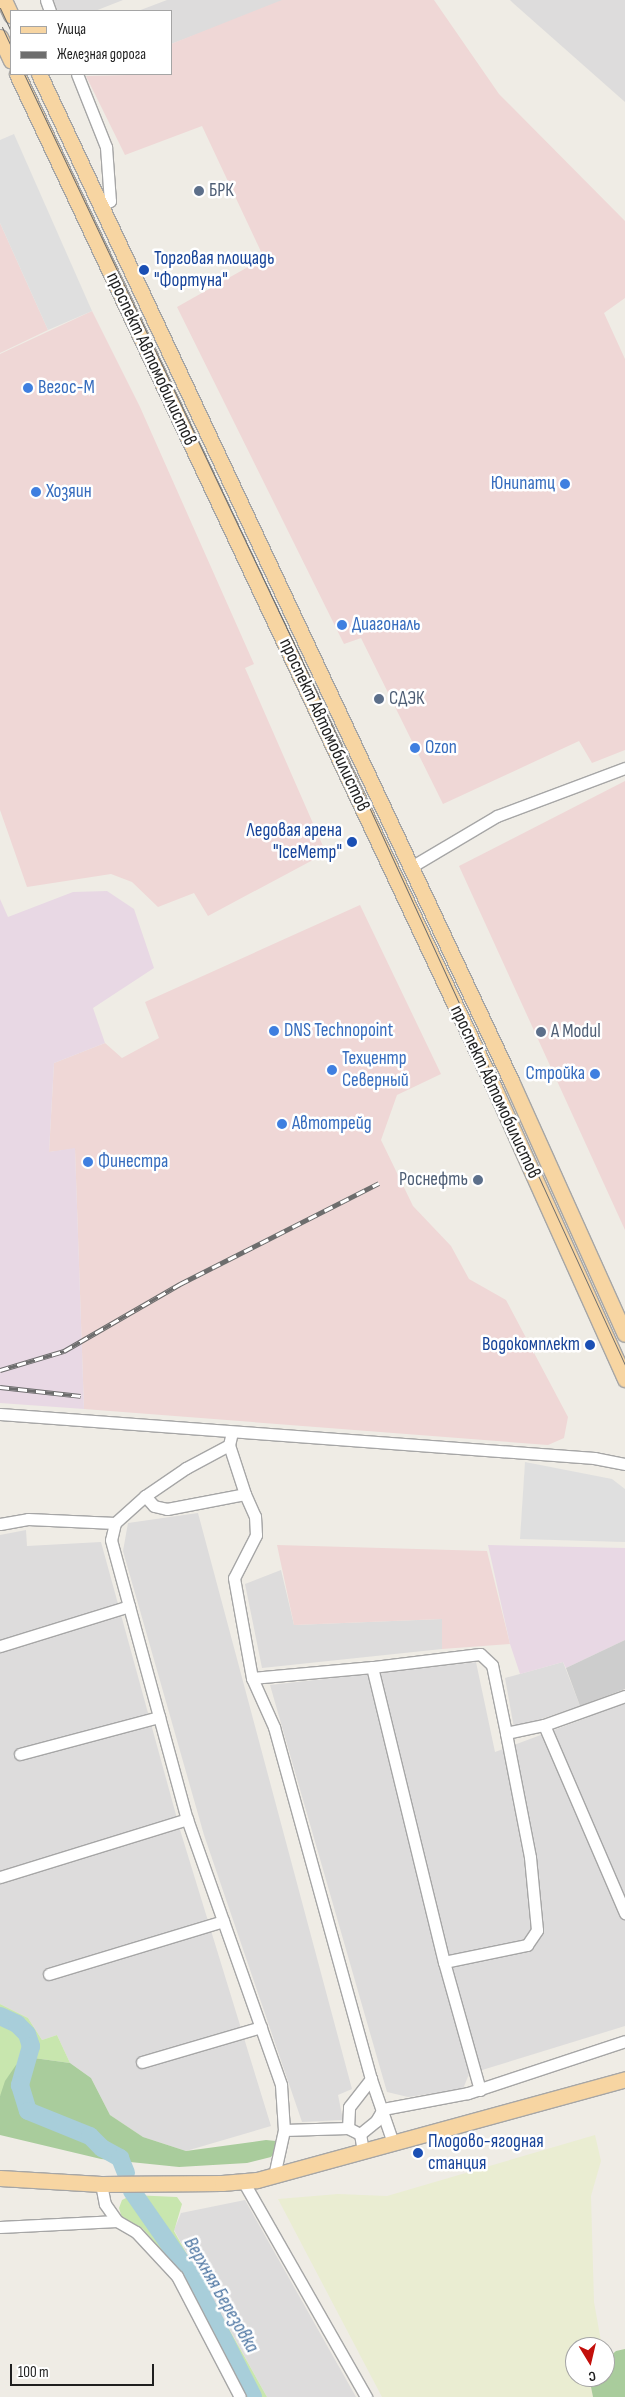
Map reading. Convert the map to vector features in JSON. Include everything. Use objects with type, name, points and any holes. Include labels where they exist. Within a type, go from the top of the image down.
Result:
[{"type":"main road","points":[[4,0],[10,14]]},
{"type":"main road","points":[[0,37],[10,59]]},
{"type":"main road","name":"проспект Автомобилистов","points":[[17,75],[496,1092],[625,1379]]},
{"type":"main road","name":"проспект Автомобилистов","points":[[39,75],[411,867],[625,1334]]},
{"type":"main road","points":[[0,2178],[101,2184],[243,2181],[274,2176],[625,2079]]},
{"type":"street","points":[[77,75],[106,147],[110,201],[100,205]]},
{"type":"street","points":[[411,867],[496,816],[625,768]]},
{"type":"street","points":[[0,1414],[594,1458],[625,1464]]},
{"type":"street","points":[[232,1432],[229,1446],[245,1494],[255,1516],[256,1535],[234,1578],[252,1678],[274,1727],[371,2079],[393,2143]]},
{"type":"street","points":[[229,1446],[186,1468],[145,1496],[115,1524],[111,1540],[187,1819],[281,2085],[284,2130],[274,2176]]},
{"type":"street","points":[[145,1496],[154,1506],[167,1508],[245,1494]]},
{"type":"street","points":[[0,1524],[28,1520],[115,1524]]},
{"type":"street","points":[[0,1646],[129,1606]]},
{"type":"street","points":[[252,1678],[372,1667],[480,1654],[492,1665],[530,1857],[537,1930],[527,1945],[444,1962]]},
{"type":"street","points":[[372,1667],[444,1962],[480,2090]]},
{"type":"street","points":[[506,1733],[544,1725],[625,1696]]},
{"type":"street","points":[[20,1754],[159,1717]]},
{"type":"street","points":[[544,1725],[625,1913]]},
{"type":"street","points":[[0,1877],[187,1819]]},
{"type":"street","points":[[49,1974],[223,1921]]},
{"type":"street","points":[[142,2062],[261,2027]]},
{"type":"street","points":[[382,2109],[480,2090],[625,2041]]},
{"type":"street","points":[[348,2128],[349,2107],[371,2079]]},
{"type":"street","points":[[360,2134],[376,2121],[382,2109]]},
{"type":"street","points":[[284,2130],[348,2128],[360,2134]]},
{"type":"street","points":[[360,2134],[363,2151]]},
{"type":"street","points":[[243,2181],[366,2397]]},
{"type":"street","points":[[101,2184],[105,2204],[117,2221],[136,2232],[177,2276],[240,2397]]},
{"type":"street","points":[[0,2227],[117,2221]]},
{"type":"shaded area","points":[[50,0],[123,0],[98,10],[54,10]]},
{"type":"shaded area","points":[[167,0],[282,0],[283,2],[172,44],[172,10],[141,10]]},
{"type":"shaded area","points":[[282,0],[434,0],[499,94],[625,221],[625,298],[604,313],[625,359],[625,750],[592,763],[579,741],[443,804],[361,638],[344,644],[177,307],[264,258],[202,126],[125,155],[86,76],[172,75],[172,44]]},
{"type":"shaded area","points":[[510,0],[625,0],[625,102],[513,3]]},
{"type":"shaded area","points":[[14,134],[92,311],[48,330],[0,223],[0,140]]},
{"type":"shaded area","points":[[0,223],[48,330],[0,353]]},
{"type":"shaded area","points":[[92,311],[140,407],[254,664],[245,668],[326,853],[208,916],[194,893],[158,907],[132,882],[111,874],[27,887],[0,810],[0,354]]},
{"type":"shaded area","points":[[625,781],[625,1230],[459,866]]},
{"type":"shaded area","points":[[107,891],[134,909],[154,968],[93,1008],[105,1043],[54,1063],[49,1152],[75,1148],[84,1409],[0,1403],[0,899],[8,917],[73,892]]},
{"type":"shaded area","points":[[360,905],[441,1074],[397,1095],[381,1140],[413,1206],[451,1246],[469,1279],[506,1300],[568,1417],[564,1438],[548,1445],[84,1409],[75,1149],[49,1152],[54,1063],[105,1043],[122,1058],[159,1038],[145,1002]]},
{"type":"shaded area","points":[[525,1462],[612,1479],[625,1489],[625,1542],[520,1539]]},
{"type":"shaded area","points":[[198,1513],[352,2089],[338,2095],[343,2120],[302,2122],[204,1835],[123,1551],[128,1523]]},
{"type":"shaded area","points":[[26,1530],[27,1546],[101,1542],[181,1833],[271,2126],[186,2151],[143,2137],[110,2115],[91,2078],[70,2063],[57,2035],[42,2040],[28,2018],[0,2004],[0,1535]]},
{"type":"shaded area","points":[[277,1545],[487,1551],[510,1644],[442,1649],[442,1619],[294,1625]]},
{"type":"shaded area","points":[[488,1545],[625,1548],[625,1640],[566,1668],[563,1662],[520,1674],[510,1644]]},
{"type":"shaded area","points":[[281,1570],[294,1625],[442,1619],[442,1649],[262,1668],[245,1584]]},
{"type":"shaded area","points":[[625,1640],[625,1689],[580,1706],[566,1668]]},
{"type":"shaded area","points":[[476,1662],[495,1752],[586,1718],[625,1699],[625,2026],[469,2074],[463,2089],[408,2097],[387,2092],[270,1685]]},
{"type":"shaded area","points":[[563,1662],[580,1706],[514,1728],[505,1678]]},
{"type":"shaded area","points":[[245,2200],[356,2397],[267,2397],[174,2230],[181,2213]]},
{"type":"green space","points":[[0,2004],[28,2018],[42,2040],[57,2035],[70,2063],[34,2058],[0,2096]]},
{"type":"green space","points":[[34,2058],[70,2063],[91,2078],[110,2115],[143,2137],[186,2151],[266,2140],[276,2141],[277,2150],[271,2157],[247,2163],[179,2167],[101,2159],[0,2135],[0,2096],[5,2081],[16,2065]]},
{"type":"green space","points":[[595,2135],[601,2161],[591,2196],[594,2302],[600,2337],[565,2337],[565,2387],[591,2387],[593,2397],[382,2397],[278,2199],[338,2194],[387,2196]]},
{"type":"green space","points":[[132,2195],[177,2197],[182,2204],[174,2231],[267,2397],[246,2397],[187,2279],[142,2228],[122,2218],[119,2208],[122,2200]]},
{"type":"green space","points":[[625,2349],[625,2397],[593,2397],[591,2387],[615,2387],[616,2351]]},
{"type":"waterway","points":[[0,2016],[17,2024],[27,2034],[31,2046],[20,2085],[28,2111],[90,2136],[102,2148],[120,2158],[126,2173]]},
{"type":"waterway","name":"Верхняя Березовка","points":[[132,2191],[194,2280],[253,2397]]},
{"type":"tram line","points":[[0,8],[10,30]]},
{"type":"tram line","points":[[2,27],[10,44]]},
{"type":"tram line","points":[[24,75],[298,652],[625,1365]]},
{"type":"railway","points":[[0,1370],[64,1351],[180,1284],[379,1183]]},
{"type":"railway","points":[[0,1387],[81,1396]]},
{"type":"place","name":"БРК","points":[[199,191]]},
{"type":"place","name":"Торговая площадь \"Фортуна\"","points":[[144,270]]},
{"type":"place","name":"Вегос-М","points":[[28,388]]},
{"type":"place","name":"Юнипатц","points":[[565,484]]},
{"type":"place","name":"Хозяин","points":[[36,492]]},
{"type":"place","name":"Диагональ","points":[[342,625]]},
{"type":"place","name":"СДЭК","points":[[379,699]]},
{"type":"place","name":"Ozon","points":[[415,748]]},
{"type":"place","name":"Ледовая арена \"IceМетр\"","points":[[352,842]]},
{"type":"place","name":"DNS Technopoint","points":[[274,1031]]},
{"type":"place","name":"A Modul","points":[[541,1032]]},
{"type":"place","name":"Техцентр Северный","points":[[332,1070]]},
{"type":"place","name":"Стройка","points":[[595,1074]]},
{"type":"place","name":"Автотрейд","points":[[282,1124]]},
{"type":"place","name":"Финестра","points":[[88,1162]]},
{"type":"place","name":"Роснефть","points":[[478,1180]]},
{"type":"place","name":"Водокомплект","points":[[590,1345]]},
{"type":"place","name":"Плодово-ягодная станция","points":[[418,2153]]}]
